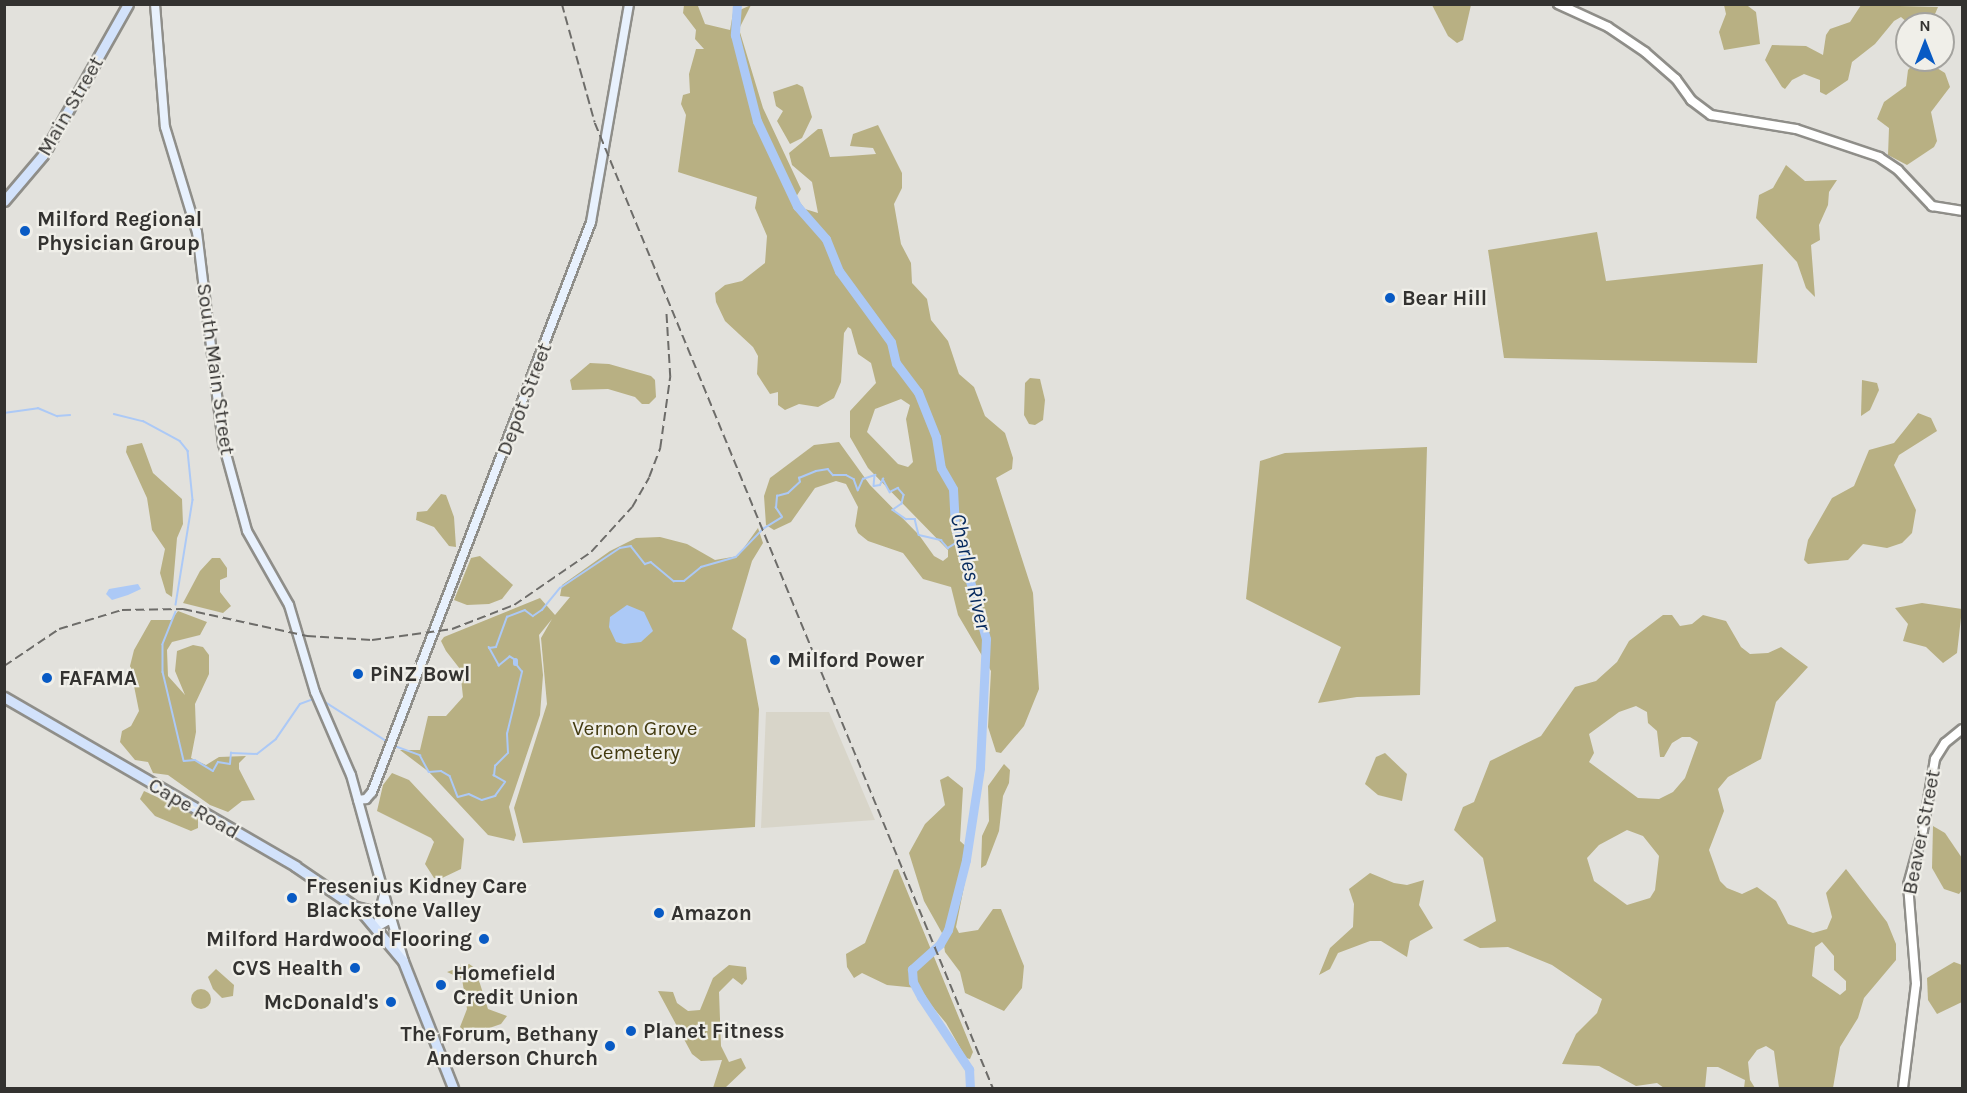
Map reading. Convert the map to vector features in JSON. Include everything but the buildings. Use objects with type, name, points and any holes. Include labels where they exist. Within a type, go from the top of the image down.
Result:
[{"type":"main road","name":"Main Street","points":[[4,201],[43,155],[128,4]]},
{"type":"main road","name":"South Main Street","points":[[155,4],[165,127],[197,229],[223,443],[247,531],[291,609],[318,699],[357,796],[385,907],[405,965]]},
{"type":"main road","name":"Depot Street","points":[[361,813],[371,795],[591,222],[629,4]]},
{"type":"main road","name":"Cape Road","points":[[4,697],[310,875],[356,907],[377,927]]},
{"type":"main road","points":[[357,796],[376,781]]},
{"type":"main road","points":[[357,796],[371,795]]},
{"type":"main road","points":[[356,907],[373,911],[385,907],[387,921],[377,927],[405,965],[453,1089]]},
{"type":"street","points":[[1558,4],[1608,27],[1645,52],[1676,79],[1691,100],[1711,115],[1796,129],[1879,157],[1898,170],[1932,206],[1962,211]]},
{"type":"street","name":"Beaver Street","points":[[1903,1089],[1916,984],[1908,885],[1923,830],[1935,759],[1945,743],[1962,729]]},
{"type":"shaded area","points":[[766,712],[829,712],[875,820],[761,828]]},
{"type":"green space","points":[[684,5],[698,6],[705,24],[730,30],[733,13],[751,5],[739,29],[763,108],[801,189],[796,197],[805,209],[818,213],[812,182],[792,165],[789,153],[818,129],[822,129],[830,157],[849,156],[876,154],[873,148],[850,146],[853,134],[878,125],[902,173],[902,188],[894,204],[901,244],[911,263],[912,283],[927,299],[931,320],[948,341],[959,374],[974,387],[985,416],[1005,433],[1013,458],[1012,469],[996,478],[1033,593],[1039,689],[1024,726],[1001,753],[996,752],[988,727],[991,671],[958,615],[951,587],[923,579],[903,553],[868,541],[858,533],[855,526],[858,507],[846,484],[836,481],[815,488],[791,522],[774,530],[766,525],[764,496],[770,478],[814,445],[839,442],[870,485],[919,535],[934,556],[943,561],[948,557],[948,550],[868,468],[850,437],[850,411],[876,383],[871,363],[858,354],[851,329],[848,327],[844,333],[841,382],[834,398],[818,407],[799,404],[785,410],[778,405],[778,392],[770,394],[757,374],[758,356],[753,347],[725,321],[716,302],[715,293],[725,285],[742,281],[765,263],[767,236],[755,208],[757,197],[678,172],[686,115],[681,104],[683,95],[690,93],[689,74],[696,49],[704,49],[695,39],[696,30],[683,13]],"holes":[[[901,399],[910,405],[906,419],[913,462],[908,467],[898,464],[867,432],[875,409]]]},
{"type":"green space","points":[[1432,5],[1471,5],[1463,40],[1457,43],[1448,36]]},
{"type":"green space","points":[[1724,5],[1748,6],[1756,12],[1760,44],[1724,50],[1719,32],[1726,14]]},
{"type":"green space","points":[[1861,5],[1938,7],[1936,12],[1895,12],[1895,20],[1875,44],[1852,62],[1848,80],[1826,95],[1820,92],[1820,80],[1804,74],[1792,80],[1785,89],[1782,87],[1765,60],[1772,45],[1806,46],[1823,55],[1826,35],[1830,29],[1850,22]]},
{"type":"green space","points":[[1908,72],[1943,72],[1950,87],[1931,112],[1937,141],[1934,147],[1907,165],[1888,155],[1889,128],[1877,119],[1884,102],[1906,86]]},
{"type":"green space","points":[[797,84],[803,87],[812,117],[802,138],[790,144],[777,121],[783,111],[776,106],[773,92]]},
{"type":"green space","points":[[1786,165],[1805,181],[1837,180],[1829,192],[1828,205],[1819,225],[1820,240],[1811,245],[1815,297],[1806,288],[1797,262],[1756,218],[1759,195],[1773,188]]},
{"type":"green space","points":[[1597,232],[1606,281],[1763,264],[1757,363],[1504,358],[1488,250]]},
{"type":"green space","points":[[590,363],[609,364],[651,376],[655,380],[656,397],[649,404],[642,404],[635,397],[608,389],[572,390],[570,380]]},
{"type":"green space","points":[[1030,378],[1040,379],[1045,400],[1043,420],[1035,425],[1029,424],[1024,415],[1025,383]]},
{"type":"green space","points":[[1862,380],[1877,383],[1879,390],[1870,410],[1861,416]]},
{"type":"green space","points":[[1918,413],[1931,418],[1937,431],[1899,455],[1894,465],[1916,510],[1912,533],[1902,543],[1887,548],[1863,544],[1848,560],[1808,564],[1804,560],[1808,540],[1832,498],[1854,486],[1869,450],[1894,443]]},
{"type":"green space","points":[[142,443],[153,473],[182,499],[183,524],[177,538],[172,597],[166,593],[160,573],[165,549],[152,530],[147,498],[126,452],[127,446]]},
{"type":"green space","points":[[1427,447],[1420,695],[1357,697],[1318,703],[1341,647],[1246,599],[1260,461],[1285,453]]},
{"type":"green space","points":[[441,494],[446,495],[454,517],[456,547],[449,546],[434,527],[416,520],[417,512],[427,511]]},
{"type":"green space","name":"Vernon Grove Cemetery","points":[[758,528],[763,543],[752,561],[732,629],[746,639],[759,709],[755,827],[523,843],[514,808],[547,704],[541,638],[552,619],[539,635],[543,675],[540,715],[509,807],[516,835],[514,841],[488,835],[429,772],[400,750],[420,750],[428,716],[446,716],[463,697],[460,669],[441,641],[444,637],[540,598],[555,615],[570,597],[560,596],[562,585],[610,551],[636,538],[660,537],[687,544],[715,560],[738,556]]},
{"type":"green space","points":[[480,556],[513,585],[502,599],[489,604],[467,605],[454,600],[471,558]]},
{"type":"green space","points":[[212,558],[220,558],[227,568],[227,577],[220,580],[220,592],[231,606],[223,613],[183,603],[200,571]]},
{"type":"green space","points":[[1922,603],[1962,609],[1957,653],[1943,663],[1926,647],[1903,641],[1908,624],[1895,608]]},
{"type":"green space","points":[[178,611],[207,622],[200,635],[172,642],[167,650],[168,676],[185,695],[175,671],[177,651],[193,645],[203,647],[209,655],[209,674],[195,704],[196,732],[191,758],[206,765],[219,757],[246,756],[239,763],[239,769],[255,800],[242,801],[228,812],[210,805],[168,775],[153,773],[148,762],[135,760],[120,742],[122,731],[131,726],[139,711],[130,666],[134,650],[151,620],[171,620]]},
{"type":"green space","points":[[1663,615],[1672,615],[1680,626],[1692,624],[1703,615],[1726,621],[1741,647],[1750,654],[1768,653],[1781,647],[1808,667],[1776,702],[1761,759],[1728,777],[1718,789],[1724,811],[1709,850],[1720,881],[1727,888],[1742,894],[1757,887],[1776,901],[1788,924],[1813,933],[1827,929],[1832,917],[1826,893],[1846,869],[1887,922],[1896,944],[1896,960],[1864,998],[1858,1018],[1840,1047],[1833,1088],[1779,1088],[1774,1051],[1766,1046],[1757,1050],[1748,1062],[1750,1080],[1755,1088],[1744,1088],[1745,1080],[1718,1067],[1707,1067],[1705,1088],[1664,1088],[1657,1083],[1636,1086],[1599,1066],[1562,1064],[1576,1034],[1597,1013],[1602,999],[1552,965],[1508,947],[1480,948],[1463,940],[1496,921],[1483,858],[1454,830],[1463,807],[1474,802],[1490,761],[1541,736],[1575,687],[1596,681],[1617,662],[1629,641]],"holes":[[[1636,706],[1647,712],[1648,723],[1657,731],[1660,757],[1664,757],[1672,743],[1682,737],[1690,737],[1698,742],[1685,778],[1673,792],[1659,799],[1638,798],[1589,762],[1594,753],[1589,734],[1619,712]],[[1627,830],[1643,836],[1659,856],[1655,890],[1650,898],[1627,905],[1594,881],[1587,858],[1599,845]],[[1822,942],[1834,956],[1834,970],[1846,981],[1846,990],[1840,995],[1812,976],[1815,947]]]},
{"type":"green space","points":[[1385,753],[1407,774],[1402,801],[1378,795],[1365,784],[1376,757]]},
{"type":"green space","points":[[1004,764],[1010,770],[1009,783],[1003,796],[999,831],[986,865],[981,868],[982,836],[989,821],[988,786]]},
{"type":"green space","points":[[392,773],[409,780],[464,839],[461,869],[440,879],[434,878],[425,864],[434,842],[431,838],[377,811],[383,785]]},
{"type":"green space","points":[[948,776],[963,788],[960,841],[971,851],[956,927],[959,933],[978,930],[993,909],[1001,909],[1024,966],[1022,988],[1004,1011],[965,993],[960,972],[945,952],[942,933],[924,901],[909,853],[925,824],[945,805],[940,780]]},
{"type":"green space","points":[[144,791],[198,816],[198,828],[191,831],[155,816],[140,799]]},
{"type":"green space","points":[[1933,826],[1945,833],[1962,858],[1962,890],[1959,894],[1944,889],[1932,868]]},
{"type":"green space","points":[[898,869],[973,1052],[970,1059],[966,1058],[946,1023],[917,988],[887,985],[862,973],[854,978],[847,967],[846,954],[865,943],[894,870]]},
{"type":"green space","points":[[1370,873],[1394,883],[1407,885],[1424,880],[1419,905],[1433,928],[1410,941],[1407,957],[1381,941],[1370,941],[1338,953],[1330,969],[1319,975],[1330,948],[1353,927],[1354,904],[1349,889]]},
{"type":"green space","points":[[1954,962],[1962,965],[1962,1002],[1937,1014],[1928,1000],[1927,978]]},
{"type":"green space","points":[[469,964],[475,968],[488,1009],[507,1016],[501,1024],[469,1035],[460,1027],[467,1009],[462,979],[447,972]]},
{"type":"green space","points":[[729,965],[746,967],[747,979],[742,985],[733,978],[719,992],[721,1046],[729,1062],[741,1058],[746,1068],[725,1088],[713,1088],[722,1060],[701,1061],[692,1054],[658,991],[673,992],[677,1003],[688,1011],[700,1010],[713,978]]},
{"type":"green space","points":[[216,969],[234,985],[233,996],[222,998],[213,989],[208,977]]},
{"type":"green space","points":[[201,989],[208,992],[211,999],[208,1006],[201,1009],[194,1006],[191,999],[194,992]]},
{"type":"water","points":[[138,584],[141,589],[112,600],[106,594],[109,589]]},
{"type":"water","points":[[627,605],[644,612],[653,631],[641,642],[624,644],[616,642],[609,627],[610,617]]},
{"type":"waterway","name":"Charles River","points":[[737,4],[735,35],[757,121],[797,206],[826,239],[839,271],[891,342],[896,363],[918,392],[936,437],[941,468],[953,489],[955,527],[986,639],[980,768],[966,860],[948,930],[940,944],[912,969],[913,982],[921,997],[969,1069],[970,1088]]},
{"type":"waterway","points":[[4,413],[38,408],[57,416],[70,415]]},
{"type":"waterway","points":[[114,414],[143,421],[180,441],[188,451],[193,500],[176,605]]},
{"type":"waterway","points":[[515,660],[510,657],[499,666],[489,648],[496,647],[507,617],[525,610],[533,616],[542,610],[560,588],[620,548],[631,546],[645,564],[651,562],[674,581],[684,581],[701,567],[736,557],[763,529],[782,517],[776,508],[777,496],[788,493],[800,482],[799,478],[816,471],[828,469],[833,475],[846,475],[854,479],[858,490],[863,479],[875,475],[874,486],[880,485],[883,479],[890,492],[898,488],[904,495],[902,504],[893,510],[906,519],[915,519],[919,535],[941,540],[948,548],[956,543],[961,547]]},
{"type":"waterway","points":[[176,612],[163,645],[163,672],[184,761],[195,760],[213,771],[218,762],[230,764],[231,753],[257,754],[276,739],[300,704],[314,699]]},
{"type":"waterway","points":[[395,746],[420,755],[429,772],[441,771],[450,776],[458,797],[469,794],[482,800],[495,796],[505,782],[494,776],[495,766],[508,753],[507,734],[522,672],[515,663]]},
{"type":"waterway","points":[[322,700],[388,742]]},
{"type":"railway","points":[[562,4],[595,123],[993,1088]]},
{"type":"railway","points":[[4,666],[59,629],[122,610],[183,609],[307,636],[372,640],[452,629],[514,605],[591,552],[632,507],[649,477],[660,448],[670,377],[666,310]]},
{"type":"place","name":"Milford Regional Physician Group","points":[[25,231]]},
{"type":"place","name":"Bear Hill","points":[[1390,298]]},
{"type":"place","name":"Milford Power","points":[[775,660]]},
{"type":"place","name":"PiNZ Bowl","points":[[358,674]]},
{"type":"place","name":"FAFAMA","points":[[47,678]]},
{"type":"place","name":"Fresenius Kidney Care Blackstone Valley","points":[[292,898]]},
{"type":"place","name":"Amazon","points":[[659,913]]},
{"type":"place","name":"Milford Hardwood Flooring","points":[[484,939]]},
{"type":"place","name":"CVS Health","points":[[355,968]]},
{"type":"place","name":"Homefield Credit Union","points":[[441,985]]},
{"type":"place","name":"McDonald's","points":[[391,1002]]},
{"type":"place","name":"Planet Fitness","points":[[631,1031]]},
{"type":"place","name":"The Forum, Bethany Anderson Church","points":[[610,1046]]}]
